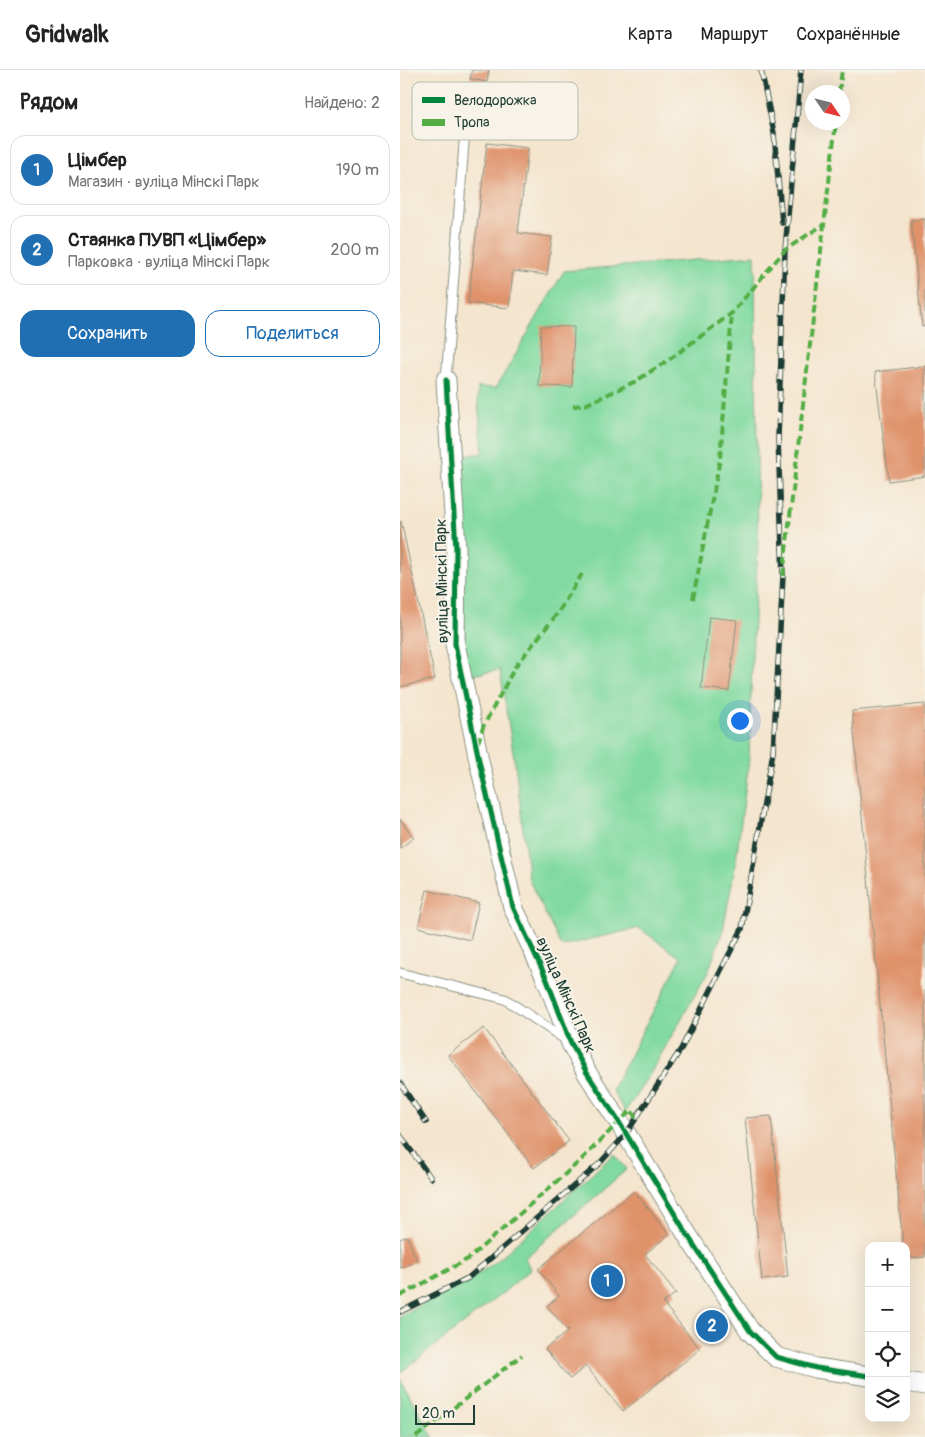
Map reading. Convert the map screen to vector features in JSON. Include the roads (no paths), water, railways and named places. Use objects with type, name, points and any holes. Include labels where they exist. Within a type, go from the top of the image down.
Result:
[{"type":"street","name":"вуліца Мінскі Парк","points":[[446,380],[456,549],[455,644],[480,765],[514,907],[547,980],[571,1043],[587,1073],[688,1236],[750,1331],[776,1357],[816,1368],[865,1375]]},
{"type":"street","points":[[910,1383],[925,1385]]},
{"type":"lane","points":[[446,380],[464,140]]},
{"type":"lane","points":[[400,973],[505,999],[571,1043]]},
{"type":"railway","points":[[761,70],[774,133],[782,223]]},
{"type":"railway","points":[[400,1312],[468,1278],[600,1163],[626,1134],[681,1049],[742,929],[773,752],[783,576],[778,438],[785,250],[801,70]]},
{"type":"railway","points":[[400,1083],[426,1122]]},
{"type":"railway","points":[[400,1135],[431,1178]]},
{"type":"place","name":"Цімбер","points":[[607,1281]]},
{"type":"place","name":"Стаянка ПУВП «Цімбер»","points":[[712,1326]]}]
